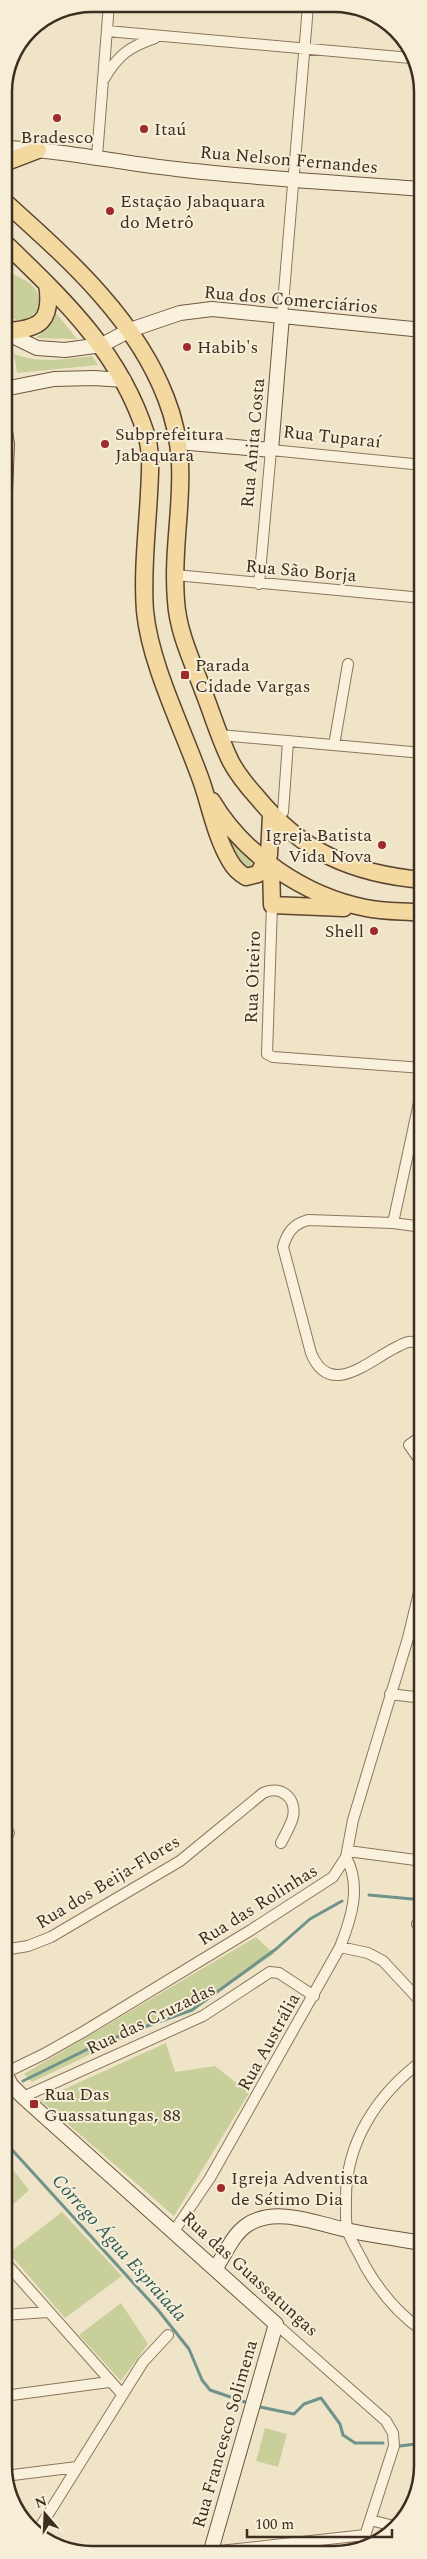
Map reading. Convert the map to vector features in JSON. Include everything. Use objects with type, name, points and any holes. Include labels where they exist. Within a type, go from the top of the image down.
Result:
[{"type":"main road","points":[[12,161],[38,150]]},
{"type":"main road","points":[[12,209],[92,284],[130,330],[167,399],[178,442],[182,487],[175,575],[178,617],[220,735],[239,775],[277,813],[290,832],[330,858],[374,873],[414,879]]},
{"type":"main road","points":[[12,250],[47,284],[102,345],[124,380],[147,436],[151,464],[144,596],[147,624],[153,651],[202,784],[216,832],[235,869],[241,874],[252,877],[269,863]]},
{"type":"main road","points":[[12,331],[27,330],[45,318],[49,305],[47,284]]},
{"type":"main road","points":[[202,784],[230,827],[269,863],[317,892],[366,908]]},
{"type":"main road","points":[[277,813],[269,863],[272,905],[366,908],[414,912]]},
{"type":"street","points":[[97,156],[108,12]]},
{"type":"street","name":"Rua Anita Costa","points":[[260,584],[307,12]]},
{"type":"street","points":[[107,31],[406,58]]},
{"type":"street","points":[[102,82],[121,54],[133,46],[158,37]]},
{"type":"street","name":"Rua Nelson Fernandes","points":[[12,148],[97,156],[136,164],[186,170],[414,188]]},
{"type":"street","name":"Rua dos Comerciários","points":[[102,345],[130,330],[180,313],[212,309],[414,329]]},
{"type":"street","points":[[398,328],[414,324]]},
{"type":"street","points":[[12,336],[37,348],[51,350],[102,345]]},
{"type":"street","points":[[94,378],[114,362]]},
{"type":"street","points":[[12,388],[54,380],[94,378],[124,380]]},
{"type":"street","name":"Rua Tuparaí","points":[[178,442],[414,464]]},
{"type":"street","name":"Rua São Borja","points":[[175,575],[414,597]]},
{"type":"street","points":[[334,745],[348,664]]},
{"type":"street","points":[[220,735],[414,752]]},
{"type":"street","points":[[277,813],[288,742]]},
{"type":"street","name":"Rua Oiteiro","points":[[272,905],[267,1051],[273,1057],[414,1067]]},
{"type":"street","points":[[393,1223],[414,1126]]},
{"type":"street","points":[[414,1226],[393,1223],[308,1220],[295,1225],[285,1240],[283,1247],[311,1353],[318,1367],[324,1372],[341,1376],[410,1342],[414,1342]]},
{"type":"street","points":[[414,1441],[409,1445],[414,1452]]},
{"type":"street","name":"Rua das Rolinhas","points":[[13,2068],[44,2054],[83,2032],[315,1890],[333,1877],[347,1854],[353,1820],[414,1613]]},
{"type":"street","points":[[390,1694],[414,1697]]},
{"type":"street","name":"Rua dos Beija-Flores","points":[[13,1949],[28,1946],[51,1937],[180,1861],[263,1793],[278,1790],[286,1794],[293,1809],[293,1817],[281,1843]]},
{"type":"street","points":[[347,1854],[414,1860]]},
{"type":"street","name":"Rua Austrália","points":[[174,2231],[210,2178],[340,1947],[353,1907],[354,1875],[347,1854]]},
{"type":"street","points":[[340,1947],[368,1953],[383,1961],[414,1994]]},
{"type":"street","name":"Rua das Cruzadas","points":[[23,2097],[204,2016],[270,1972],[279,1973],[314,1996]]},
{"type":"street","points":[[414,2066],[405,2073],[380,2101],[362,2128],[348,2173],[346,2194],[348,2231],[375,2284],[393,2306],[414,2324]]},
{"type":"street","name":"Rua das Guassatungas","points":[[13,2087],[386,2421],[393,2433],[394,2446],[364,2540]]},
{"type":"street","points":[[215,2269],[239,2232],[246,2225],[265,2218],[292,2218],[348,2231],[414,2242]]},
{"type":"street","points":[[13,2271],[109,2382],[122,2394]]},
{"type":"street","points":[[13,2314],[48,2312]]},
{"type":"street","name":"Rua Francesco Solimena","points":[[212,2546],[276,2324]]},
{"type":"street","points":[[40,2527],[143,2362],[168,2335]]},
{"type":"street","points":[[13,2395],[109,2382]]},
{"type":"street","points":[[13,2475],[78,2467]]},
{"type":"street","points":[[370,2520],[388,2525]]},
{"type":"street","points":[[293,2546],[364,2540]]},
{"type":"green space","points":[[12,274],[34,287],[39,300],[38,309],[28,320],[19,321],[12,318]]},
{"type":"green space","points":[[56,314],[77,339],[36,338],[50,325]]},
{"type":"green space","points":[[14,354],[43,360],[92,356],[98,365],[17,373]]},
{"type":"green space","points":[[221,827],[255,862],[255,867],[245,871],[235,857]]},
{"type":"green space","points":[[256,1937],[274,1954],[209,1998],[32,2082],[24,2074]]},
{"type":"green space","points":[[166,2043],[175,2072],[215,2066],[249,2093],[174,2216],[40,2100]]},
{"type":"green space","points":[[13,2169],[29,2190],[13,2205]]},
{"type":"green space","points":[[62,2212],[122,2276],[65,2318],[13,2258],[13,2250]]},
{"type":"green space","points":[[121,2303],[148,2344],[121,2381],[79,2335]]},
{"type":"green space","points":[[265,2428],[287,2434],[278,2467],[256,2461]]},
{"type":"waterway","points":[[369,1895],[414,1899]]},
{"type":"waterway","points":[[23,2081],[100,2043],[192,2010],[276,1949],[310,1919],[342,1901]]},
{"type":"waterway","name":"Córrego Água Espraiada","points":[[13,2151],[158,2310],[189,2349],[202,2380],[210,2390],[245,2402]]},
{"type":"waterway","points":[[260,2407],[294,2414],[304,2404],[321,2398],[340,2424],[343,2435],[355,2443],[383,2443]]},
{"type":"waterway","points":[[400,2446],[414,2444]]},
{"type":"place","name":"Bradesco","points":[[57,118]]},
{"type":"place","name":"Itaú","points":[[144,129]]},
{"type":"place","name":"Estação Jabaquara do Metrô","points":[[110,211]]},
{"type":"place","name":"Habib's","points":[[187,347]]},
{"type":"place","name":"Subprefeitura Jabaquara","points":[[105,444]]},
{"type":"place","name":"Parada Cidade Vargas","points":[[185,675]]},
{"type":"place","name":"Igreja Batista Vida Nova","points":[[382,845]]},
{"type":"place","name":"Shell","points":[[374,931]]},
{"type":"place","name":"Rua Das Guassatungas, 88","points":[[34,2104]]},
{"type":"place","name":"Igreja Adventista de Sétimo Dia","points":[[221,2188]]}]
